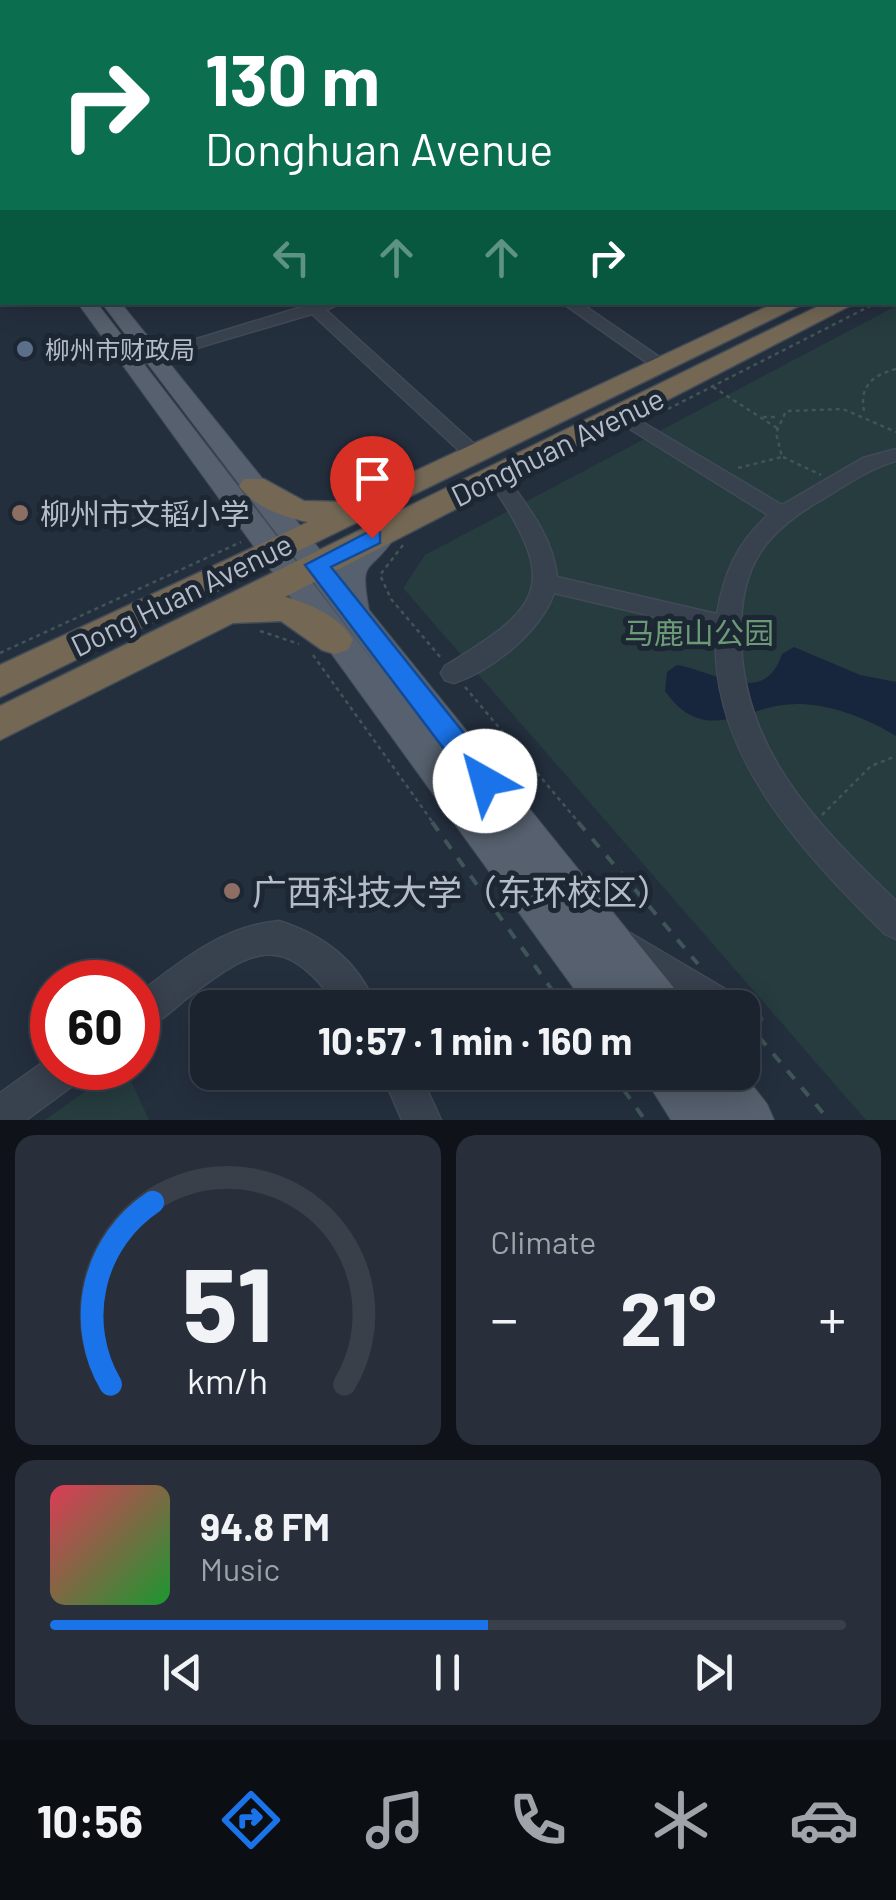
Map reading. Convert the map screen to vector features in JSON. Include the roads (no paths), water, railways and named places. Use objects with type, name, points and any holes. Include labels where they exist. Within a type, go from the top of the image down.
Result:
[{"type":"highway","name":"Dong Huan Avenue","points":[[0,682],[790,305]]},
{"type":"highway","name":"Donghuan Avenue","points":[[0,724],[303,572],[407,531],[840,305]]},
{"type":"highway","points":[[242,492],[310,515],[383,497]]},
{"type":"highway","points":[[184,632],[277,606],[350,634]]},
{"type":"main road","points":[[89,305],[141,359],[350,634],[601,990]]},
{"type":"main road","points":[[112,305],[141,359]]},
{"type":"main road","points":[[191,590],[241,548],[242,492]]},
{"type":"main road","points":[[407,531],[360,554],[348,573],[350,634],[606,934],[648,990]]},
{"type":"main road","points":[[676,1090],[699,1120]]},
{"type":"main road","points":[[728,1090],[751,1120]]},
{"type":"street","points":[[141,359],[327,305]]},
{"type":"street","points":[[572,305],[662,365]]},
{"type":"street","points":[[316,308],[474,454]]},
{"type":"street","points":[[637,425],[782,514]]},
{"type":"street","points":[[896,454],[831,482],[782,514],[750,546],[733,588],[727,625],[727,673],[740,727],[755,756],[841,870],[896,922]]},
{"type":"street","points":[[454,673],[514,635],[532,616],[544,582],[542,547],[532,523],[506,491]]},
{"type":"street","points":[[544,582],[727,625]]},
{"type":"street","points":[[606,934],[697,990]]},
{"type":"street","points":[[160,999],[240,940],[279,936],[316,951],[346,990]]},
{"type":"street","points":[[1,1109],[31,1090]]},
{"type":"street","points":[[408,1090],[422,1120]]},
{"type":"water","points":[[794,647],[860,675],[896,682],[896,736],[850,714],[813,705],[780,705],[712,721],[696,718],[665,691],[667,672],[677,665],[751,683],[764,679],[782,654]]},
{"type":"place","name":"柳州市财政局","points":[[25,349]]},
{"type":"place","name":"柳州市文韬小学","points":[[20,513]]},
{"type":"place","name":"广西科技大学（东环校区）","points":[[232,891]]},
{"type":"park label","name":"马鹿山公园","points":[[699,632]]}]
